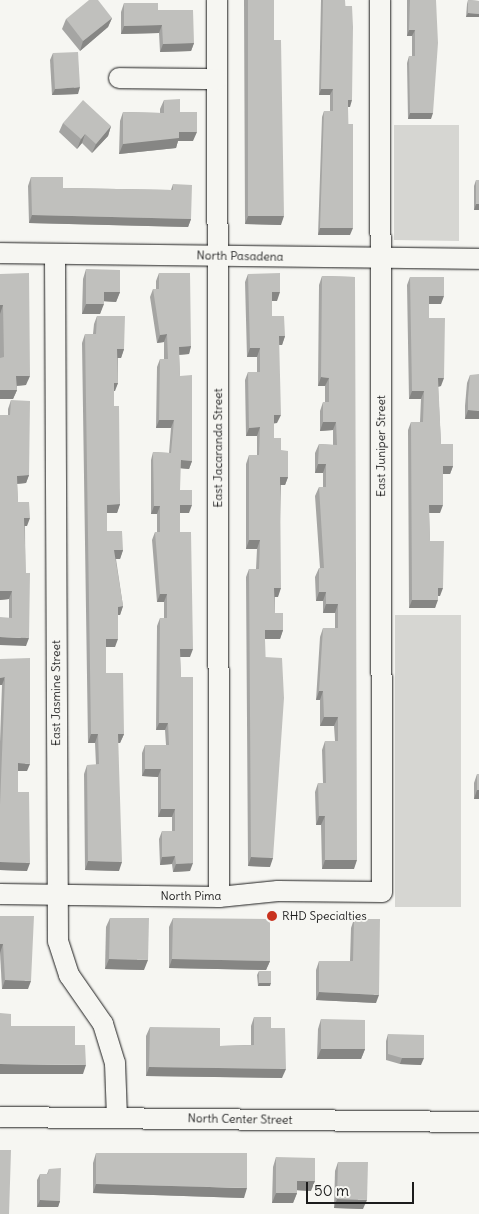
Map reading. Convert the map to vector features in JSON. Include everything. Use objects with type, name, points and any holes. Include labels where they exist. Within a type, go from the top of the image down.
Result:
[{"type":"street","name":"East Jacaranda Street","points":[[217,0],[220,897]]},
{"type":"street","name":"East Juniper Street","points":[[380,0],[382,892]]},
{"type":"street","points":[[119,78],[217,79]]},
{"type":"street","name":"North Pasadena","points":[[0,253],[479,259]]},
{"type":"street","name":"East Jasmine Street","points":[[55,254],[58,941],[69,975],[104,1024],[115,1063],[117,1118]]},
{"type":"street","name":"North Pima","points":[[0,894],[220,897],[278,891],[382,892]]},
{"type":"street","name":"North Center Street","points":[[0,1117],[479,1122]]},
{"type":"shaded area","points":[[394,125],[459,125],[459,241],[394,240]]},
{"type":"shaded area","points":[[395,615],[461,615],[461,907],[395,907]]},
{"type":"building","points":[[89,0],[98,0],[112,18],[83,41],[66,19]]},
{"type":"building","points":[[248,0],[274,0],[274,40],[281,40],[284,216],[248,216]]},
{"type":"building","points":[[323,0],[345,0],[345,6],[352,6],[352,100],[348,100],[348,124],[353,124],[353,228],[320,228],[324,111],[333,111],[333,89],[321,89]]},
{"type":"building","points":[[410,0],[436,0],[438,43],[433,113],[410,113],[409,56],[415,56],[415,30],[409,30]]},
{"type":"building","points":[[468,0],[479,1],[479,14],[468,13]]},
{"type":"building","points":[[124,3],[158,3],[158,10],[193,10],[194,43],[163,44],[162,25],[124,26]]},
{"type":"building","points":[[78,52],[80,87],[55,89],[53,53]]},
{"type":"building","points":[[180,99],[180,112],[197,112],[197,132],[179,132],[179,138],[123,144],[123,112],[164,113],[164,100]]},
{"type":"building","points":[[83,100],[111,126],[96,144],[85,134],[81,139],[63,123]]},
{"type":"building","points":[[31,177],[63,177],[63,188],[173,190],[173,184],[192,185],[191,219],[32,215]]},
{"type":"building","points":[[476,180],[479,180],[479,204],[476,204]]},
{"type":"building","points":[[86,269],[120,270],[120,292],[104,292],[104,304],[86,304]]},
{"type":"building","points":[[29,273],[30,376],[16,376],[17,390],[0,390],[0,358],[4,357],[3,305],[0,305],[0,274]]},
{"type":"building","points":[[159,273],[190,273],[191,346],[179,347],[180,376],[192,375],[192,461],[181,460],[180,490],[192,490],[192,505],[180,505],[180,532],[191,532],[193,649],[180,649],[181,677],[193,677],[193,863],[176,864],[175,856],[162,857],[162,831],[175,831],[175,809],[161,809],[161,769],[145,769],[145,745],[169,745],[168,723],[159,723],[160,618],[167,618],[167,594],[160,594],[155,532],[160,532],[160,506],[154,506],[153,452],[171,453],[174,420],[159,420],[160,359],[168,359],[167,334],[160,335],[153,289],[159,289]]},
{"type":"building","points":[[280,273],[280,292],[272,292],[272,316],[284,316],[285,336],[279,336],[281,415],[274,415],[274,438],[281,438],[281,450],[288,451],[288,477],[280,477],[281,588],[274,588],[275,613],[283,613],[283,630],[265,630],[265,657],[282,658],[284,698],[273,858],[251,857],[249,569],[259,569],[260,540],[249,540],[249,455],[259,455],[260,427],[249,428],[248,372],[260,372],[260,348],[250,348],[248,274]]},
{"type":"building","points":[[322,276],[355,277],[357,860],[325,860],[325,816],[319,816],[318,783],[326,783],[325,741],[338,741],[338,717],[324,717],[323,691],[319,691],[323,628],[338,628],[338,604],[326,604],[326,592],[319,592],[319,568],[324,568],[319,487],[326,487],[326,464],[318,464],[319,444],[337,445],[336,422],[323,422],[323,402],[329,402],[329,378],[321,377]]},
{"type":"building","points":[[410,277],[444,277],[444,296],[429,296],[429,318],[445,318],[444,378],[438,378],[441,444],[453,444],[453,466],[443,466],[443,505],[429,505],[430,541],[444,541],[443,588],[438,588],[438,600],[412,600],[411,422],[423,422],[424,391],[412,391]]},
{"type":"building","points":[[97,316],[125,316],[124,349],[117,349],[118,383],[114,383],[114,406],[119,406],[120,504],[107,505],[107,531],[122,531],[123,550],[114,550],[123,606],[118,607],[118,639],[106,639],[106,673],[123,673],[124,734],[118,734],[122,862],[88,861],[87,765],[99,764],[98,734],[91,734],[85,334],[96,334]]},
{"type":"building","points":[[479,374],[479,411],[468,410],[470,375]]},
{"type":"building","points":[[11,400],[30,401],[29,475],[17,476],[18,502],[29,502],[30,518],[24,518],[26,573],[30,573],[29,638],[0,637],[0,617],[12,618],[12,591],[0,591],[0,415],[10,415]]},
{"type":"building","points":[[30,658],[30,764],[18,763],[18,792],[29,792],[30,863],[0,862],[0,805],[5,677],[0,678],[0,659]]},
{"type":"building","points":[[477,774],[479,774],[479,790],[477,790]]},
{"type":"building","points":[[0,916],[34,916],[31,981],[5,980],[3,944],[0,944]]},
{"type":"building","points":[[110,918],[149,918],[148,960],[109,959]]},
{"type":"building","points":[[173,918],[270,919],[270,961],[172,959]]},
{"type":"building","points":[[354,919],[380,919],[379,995],[319,992],[319,961],[353,961]]},
{"type":"building","points":[[259,971],[271,971],[271,983],[259,983]]},
{"type":"building","points":[[0,1013],[11,1014],[11,1026],[75,1026],[75,1045],[85,1045],[86,1065],[0,1064]]},
{"type":"building","points":[[254,1017],[271,1017],[271,1028],[285,1028],[286,1069],[149,1067],[150,1027],[220,1028],[220,1046],[254,1045]]},
{"type":"building","points":[[321,1019],[365,1020],[365,1049],[321,1049]]},
{"type":"building","points":[[388,1034],[424,1035],[424,1058],[402,1058],[388,1054]]},
{"type":"building","points":[[0,1150],[11,1150],[9,1214],[0,1214]]},
{"type":"building","points":[[96,1153],[247,1153],[247,1188],[96,1184]]},
{"type":"building","points":[[276,1157],[315,1158],[315,1181],[297,1181],[297,1193],[276,1193]]},
{"type":"building","points":[[338,1162],[368,1162],[367,1200],[337,1199]]},
{"type":"building","points":[[61,1168],[60,1201],[40,1200],[40,1174],[48,1174],[49,1169]]},
{"type":"place","name":"RHD Specialties","points":[[272,916]]}]
